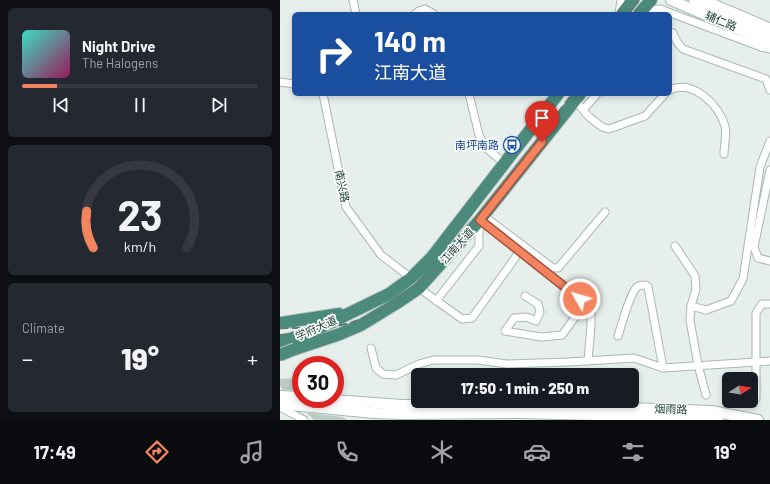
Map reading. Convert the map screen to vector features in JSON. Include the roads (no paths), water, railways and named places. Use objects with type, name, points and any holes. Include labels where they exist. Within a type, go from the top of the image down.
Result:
[{"type":"highway","points":[[624,12],[633,0]]},
{"type":"highway","points":[[641,12],[651,0]]},
{"type":"highway","name":"江南大道","points":[[352,312],[389,294],[411,278],[432,257],[556,96]]},
{"type":"highway","name":"江南大道","points":[[296,349],[340,334],[360,325],[398,303],[419,288],[481,219],[577,97]]},
{"type":"highway","points":[[280,323],[352,312]]},
{"type":"highway","name":"学府大道","points":[[280,342],[309,334],[352,312]]},
{"type":"highway","points":[[280,354],[296,349]]},
{"type":"highway","name":"学府大道","points":[[280,351],[296,349]]},
{"type":"main road","name":"辅仁路","points":[[671,0],[770,43]]},
{"type":"main road","name":"辅仁路","points":[[694,0],[770,35]]},
{"type":"main road","points":[[280,396],[292,397]]},
{"type":"main road","name":"烟雨路","points":[[344,401],[521,412]]},
{"type":"main road","name":"烟雨路","points":[[280,405],[402,414],[711,411],[758,420]]},
{"type":"main road","name":"烟雨路","points":[[588,413],[710,418],[718,420]]},
{"type":"street","points":[[353,0],[356,12]]},
{"type":"street","points":[[619,12],[621,0]]},
{"type":"street","points":[[707,0],[770,26]]},
{"type":"street","points":[[417,12],[425,9],[430,12]]},
{"type":"street","points":[[644,12],[660,9],[668,12]]},
{"type":"street","points":[[672,14],[770,50]]},
{"type":"street","points":[[672,33],[683,49],[766,79],[770,90]]},
{"type":"street","points":[[280,82],[292,84]]},
{"type":"street","points":[[672,90],[683,87],[696,90],[709,101],[721,116],[726,128],[724,154]]},
{"type":"street","name":"南兴路","points":[[323,96],[346,207],[381,255],[411,278]]},
{"type":"street","points":[[469,96],[479,135],[485,147],[504,162]]},
{"type":"street","points":[[583,110],[595,96]]},
{"type":"street","points":[[577,97],[583,110],[588,116],[602,128],[608,129],[645,116],[662,96]]},
{"type":"street","points":[[691,306],[706,310],[732,301],[743,279],[760,167],[767,155],[770,141]]},
{"type":"street","points":[[770,170],[754,247],[758,258],[770,261]]},
{"type":"street","points":[[481,219],[553,268],[558,268],[604,212]]},
{"type":"street","points":[[481,219],[580,299],[591,314],[588,361]]},
{"type":"street","points":[[436,301],[480,246],[481,219]]},
{"type":"street","points":[[675,246],[695,276],[696,289],[691,306],[690,320],[698,365],[706,395]]},
{"type":"street","points":[[419,288],[462,319],[472,318],[520,252]]},
{"type":"street","points":[[618,336],[629,302],[636,288],[646,285],[648,287],[663,368]]},
{"type":"street","points":[[525,296],[538,304],[540,312],[536,321],[526,317],[514,318],[506,331],[541,337],[562,335],[584,305]]},
{"type":"street","points":[[755,372],[756,312],[762,304],[770,304]]},
{"type":"street","points":[[371,348],[376,368],[383,374],[396,375],[418,364],[432,360],[478,360],[507,364],[634,358],[663,368],[770,361]]},
{"type":"street","points":[[280,405],[304,420]]},
{"type":"railway","points":[[630,12],[639,0]]},
{"type":"railway","points":[[280,335],[311,332],[350,323],[370,316],[405,295],[443,262],[465,237],[571,96]]},
{"type":"railway","points":[[280,328],[305,328]]},
{"type":"place","name":"南坪南路","points":[[512,145]]}]
